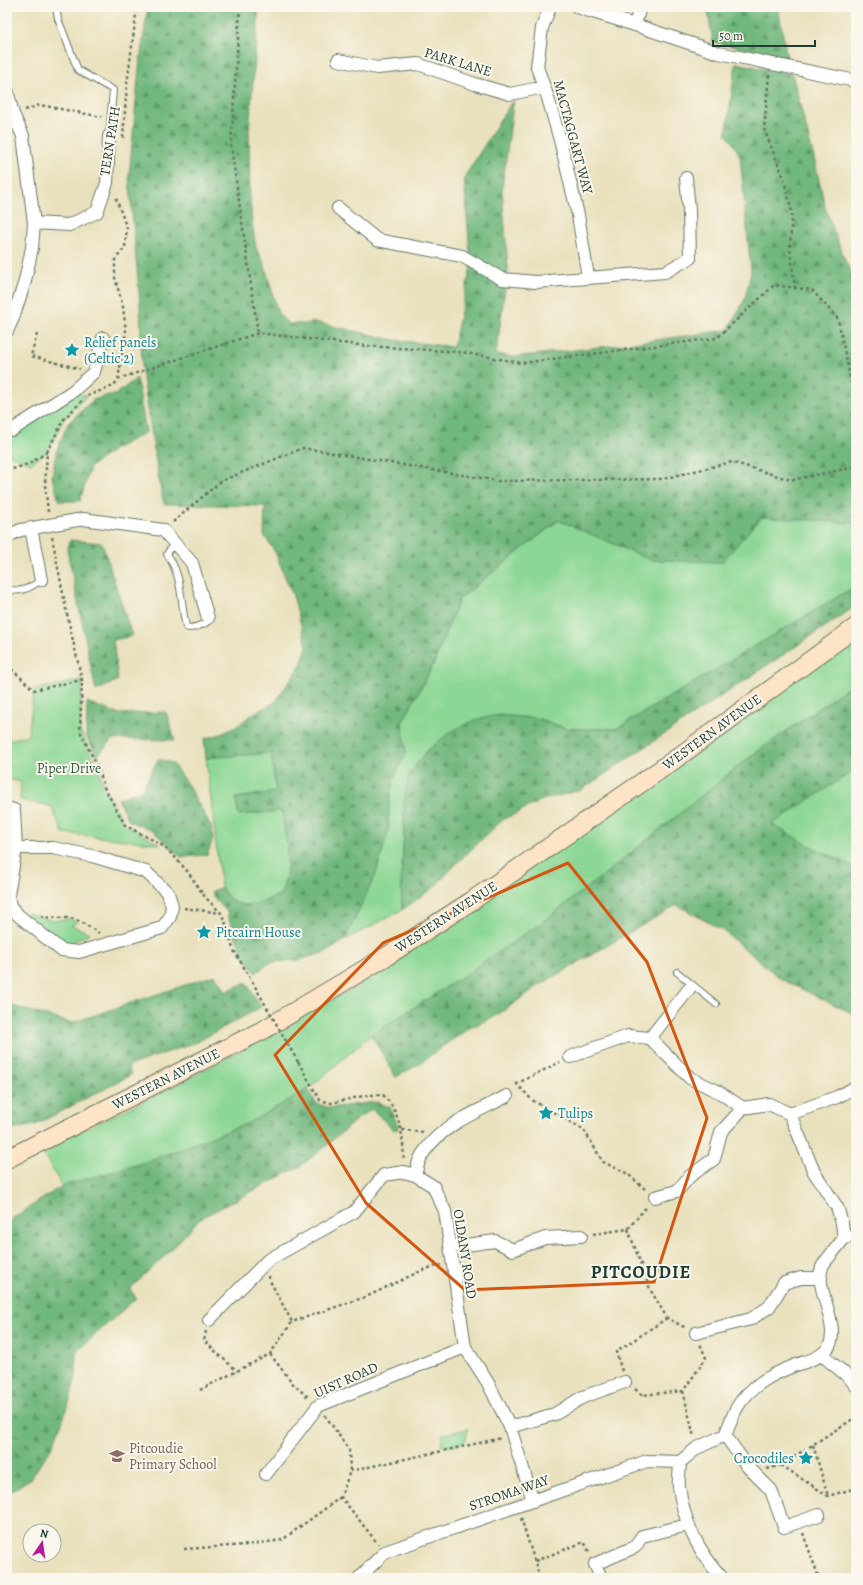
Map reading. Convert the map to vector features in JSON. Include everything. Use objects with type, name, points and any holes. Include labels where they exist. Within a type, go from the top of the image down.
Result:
[{"type":"main road","name":"WESTERN AVENUE","points":[[7,1158],[265,1029],[386,956],[473,900],[661,769],[856,628]]},
{"type":"street","name":"MACTAGGART WAY","points":[[550,7],[542,28],[537,67],[558,133],[578,215],[588,277]]},
{"type":"street","points":[[577,7],[635,24],[719,53],[856,81]]},
{"type":"street","points":[[635,24],[640,7]]},
{"type":"street","name":"PARK LANE","points":[[338,60],[377,68],[418,64],[475,84],[510,94],[544,86]]},
{"type":"street","points":[[7,90],[10,114],[23,136],[34,222],[32,248],[25,281],[13,318],[7,331]]},
{"type":"street","points":[[34,222],[69,225],[97,212],[107,183],[109,136]]},
{"type":"street","points":[[338,208],[377,240],[462,256],[502,279],[536,282],[665,272],[690,258],[689,210],[686,178]]},
{"type":"street","points":[[7,428],[12,430],[66,396],[94,372],[103,338]]},
{"type":"street","points":[[7,536],[21,530],[82,519],[163,530],[192,563],[208,618]]},
{"type":"street","points":[[31,528],[41,580]]},
{"type":"street","points":[[7,808],[14,810],[8,895],[10,906],[18,915],[62,950],[79,952],[162,928],[170,917],[172,906],[168,893],[146,872],[92,856],[53,848],[12,848]]},
{"type":"street","points":[[650,1038],[690,987]]},
{"type":"street","points":[[570,1057],[628,1036],[650,1038],[690,1078],[719,1092],[744,1108]]},
{"type":"street","points":[[790,1114],[837,1097],[856,1087]]},
{"type":"street","points":[[209,1320],[268,1260],[354,1212],[384,1175],[409,1173],[423,1153],[441,1134],[458,1122],[507,1096]]},
{"type":"street","points":[[654,1197],[677,1191],[690,1176],[714,1159],[721,1132],[744,1108],[769,1104],[790,1114],[814,1172],[837,1207],[842,1223],[850,1237],[822,1266],[821,1278],[832,1333],[829,1346],[822,1355],[783,1370],[765,1379],[751,1390],[736,1409],[725,1435],[697,1448],[680,1462],[679,1486],[688,1525],[709,1562],[722,1578]]},
{"type":"street","name":"OLDANY ROAD","points":[[409,1173],[433,1186],[445,1211],[465,1347],[488,1383],[512,1431],[533,1501]]},
{"type":"street","points":[[451,1247],[495,1241],[513,1250],[545,1238],[581,1236]]},
{"type":"street","points":[[696,1333],[751,1319],[769,1307],[784,1283],[801,1278],[821,1278]]},
{"type":"street","name":"UIST ROAD","points":[[266,1474],[318,1406],[465,1347]]},
{"type":"street","points":[[822,1355],[849,1377],[856,1386]]},
{"type":"street","points":[[512,1431],[555,1414],[583,1396],[626,1382]]},
{"type":"street","points":[[725,1435],[748,1466],[771,1490],[784,1527],[819,1515]]},
{"type":"street","name":"STROMA WAY","points":[[359,1578],[385,1552],[647,1461],[680,1462]]},
{"type":"street","points":[[601,1578],[595,1564],[635,1547],[642,1536],[688,1525]]},
{"type":"lane","points":[[56,7],[58,19],[78,70],[112,90],[109,136]]},
{"type":"lane","points":[[174,543],[167,554],[178,577],[186,627],[193,628],[206,623],[208,618]]},
{"type":"lane","points":[[7,589],[15,591],[22,590],[33,587],[41,580]]},
{"type":"lane","points":[[677,972],[690,987],[716,1004]]},
{"type":"path","name":"TERN PATH","points":[[122,143],[127,85],[137,7]]},
{"type":"path","points":[[240,7],[231,146],[258,334]]},
{"type":"path","points":[[770,63],[764,129],[783,176],[792,212],[790,249],[795,288]]},
{"type":"path","points":[[10,114],[40,105],[110,119],[125,120]]},
{"type":"path","name":"TERN PATH","points":[[115,195],[127,228],[125,247],[115,260],[115,278],[123,307],[126,331],[118,380]]},
{"type":"path","points":[[409,1173],[402,1130],[397,1115],[389,1101],[383,1095],[368,1095],[331,1102],[320,1100],[233,949],[227,926],[221,914],[205,898],[188,872],[173,854],[160,844],[125,825],[104,787],[99,770],[80,731],[82,680],[67,614],[50,525],[45,485],[47,452],[64,419],[87,396],[113,386],[118,380],[134,373],[258,334],[367,346],[461,352],[521,363],[717,338],[774,285],[812,290],[838,319],[856,406]]},
{"type":"path","points":[[37,334],[31,356],[94,372]]},
{"type":"path","points":[[163,530],[221,481],[303,448],[499,481],[662,479],[732,462],[791,480],[856,467]]},
{"type":"path","points":[[7,471],[31,463],[47,452]]},
{"type":"path","points":[[7,665],[34,690],[82,680]]},
{"type":"path","points":[[172,906],[221,914]]},
{"type":"path","points":[[40,916],[48,918],[70,918],[86,925],[111,942]]},
{"type":"path","points":[[507,1096],[516,1083],[570,1057]]},
{"type":"path","points":[[516,1083],[532,1100],[584,1130],[603,1162],[628,1174],[654,1197],[628,1228],[581,1236]]},
{"type":"path","points":[[402,1130],[441,1134]]},
{"type":"path","points":[[628,1228],[650,1289],[667,1318],[696,1333],[706,1358],[683,1391],[697,1448]]},
{"type":"path","points":[[268,1260],[269,1279],[292,1322]]},
{"type":"path","points":[[200,1390],[270,1354],[292,1322],[368,1296],[425,1269],[453,1262]]},
{"type":"path","points":[[667,1318],[616,1352],[626,1382],[642,1395],[683,1391]]},
{"type":"path","points":[[209,1320],[204,1341],[237,1371]]},
{"type":"path","points":[[184,1549],[246,1545],[282,1540],[341,1498],[350,1471],[349,1450],[318,1406],[294,1385],[270,1354]]},
{"type":"path","points":[[754,1473],[781,1465],[856,1417]]},
{"type":"path","points":[[350,1471],[512,1431]]},
{"type":"path","points":[[813,1445],[828,1496]]},
{"type":"path","points":[[781,1465],[828,1496],[856,1488]]},
{"type":"path","points":[[341,1498],[385,1552]]},
{"type":"path","points":[[517,1506],[540,1578]]},
{"type":"path","points":[[799,1522],[819,1578]]},
{"type":"path","points":[[535,1560],[584,1542],[595,1564]]},
{"type":"highlighted area","points":[[568,863],[647,962],[707,1118],[654,1282],[465,1290],[366,1203],[275,1055],[383,943]]},
{"type":"green space","points":[[148,7],[259,7],[249,130],[252,223],[256,248],[264,263],[278,313],[289,324],[306,324],[314,322],[395,340],[453,347],[471,267],[464,178],[514,98],[502,189],[508,268],[496,354],[513,357],[619,345],[728,330],[745,299],[751,272],[740,156],[726,134],[736,63],[792,74],[825,207],[844,258],[856,284],[856,523],[761,517],[722,562],[651,560],[558,520],[459,599],[434,663],[402,723],[406,753],[394,777],[389,803],[388,831],[377,871],[345,940],[328,951],[300,960],[271,962],[256,973],[244,957],[226,910],[217,902],[211,892],[221,887],[231,900],[243,905],[256,903],[281,894],[287,862],[282,811],[238,815],[236,798],[276,792],[271,753],[206,758],[204,739],[221,734],[236,727],[254,713],[275,702],[301,665],[307,646],[293,596],[275,552],[264,535],[265,506],[164,504],[142,371],[140,304],[129,177],[139,68]]},
{"type":"green space","points":[[707,7],[778,7],[787,58],[713,42]]},
{"type":"green space","points":[[137,378],[146,432],[113,450],[90,467],[80,501],[59,501],[52,477],[56,452],[68,423],[93,400],[109,395],[115,395]]},
{"type":"green space","points":[[73,391],[87,396],[64,419],[47,452],[31,463],[7,454],[7,430]]},
{"type":"green space","points":[[761,517],[856,523],[856,586],[616,729],[568,729],[536,718],[404,802],[402,910],[345,940],[377,871],[388,831],[389,803],[394,777],[406,753],[402,723],[434,663],[459,599],[559,520],[651,560],[721,562]]},
{"type":"green space","points":[[70,540],[102,543],[132,636],[113,640],[118,680],[96,691],[67,549]]},
{"type":"green space","points":[[856,586],[856,606],[581,790],[542,800],[501,821],[434,887],[402,910],[401,877],[404,837],[404,802],[409,774],[428,750],[450,732],[475,720],[498,715],[536,718],[568,729],[616,729]]},
{"type":"green space","points":[[856,635],[856,682],[747,759],[610,870],[544,921],[459,979],[371,1035],[308,1089],[249,1123],[140,1164],[62,1186],[41,1150],[173,1087],[356,987],[642,792]]},
{"type":"green space","name":"Piper Drive","points":[[82,680],[80,731],[99,770],[104,787],[125,825],[160,844],[63,833],[51,806],[20,800],[21,782],[7,779],[7,741],[28,735],[34,690]]},
{"type":"green space","points":[[856,682],[856,769],[772,824],[806,844],[856,868],[856,1015],[781,979],[722,930],[677,905],[538,986],[499,1014],[468,1029],[419,1064],[396,1077],[371,1035],[459,979],[544,921],[610,870],[747,759]]},
{"type":"green space","points":[[87,702],[118,714],[166,712],[175,740],[112,739],[97,757],[86,736]]},
{"type":"green space","points":[[271,752],[276,792],[236,798],[238,815],[282,811],[287,852],[286,873],[281,894],[249,905],[242,905],[230,900],[221,887],[206,758]]},
{"type":"green space","points":[[158,759],[172,763],[189,787],[211,826],[213,839],[207,855],[181,857],[153,831],[129,821],[118,799],[142,790]]},
{"type":"green space","points":[[856,769],[856,868],[806,844],[772,824]]},
{"type":"green space","points":[[27,913],[50,920],[70,919],[78,922],[71,925],[90,933],[66,945],[58,942],[28,917]]},
{"type":"green space","points":[[215,975],[225,992],[246,982],[261,1007],[197,1042],[128,1066],[131,1075],[35,1125],[7,1131],[7,1001],[13,1006],[71,1023]]},
{"type":"green space","points":[[308,1089],[316,1103],[329,1108],[376,1102],[390,1107],[398,1129],[393,1130],[372,1109],[356,1120],[299,1167],[199,1219],[172,1249],[130,1289],[136,1298],[76,1352],[76,1377],[67,1410],[53,1445],[31,1478],[7,1494],[7,1225],[13,1218],[62,1186],[140,1164],[249,1123]]},
{"type":"green space","points":[[468,1429],[466,1439],[461,1444],[447,1446],[441,1444],[443,1434]]},
{"type":"place","name":"Relief panels (Celtic 2)","points":[[72,350]]},
{"type":"place","name":"Pitcairn House","points":[[204,932]]},
{"type":"place","name":"Tulips","points":[[546,1113]]},
{"type":"place","name":"Pitcoudie Primary School","points":[[117,1456]]},
{"type":"place","name":"Crocodiles","points":[[806,1458]]},
{"type":"district","name":"PITCOUDIE","points":[[641,1272]]}]
